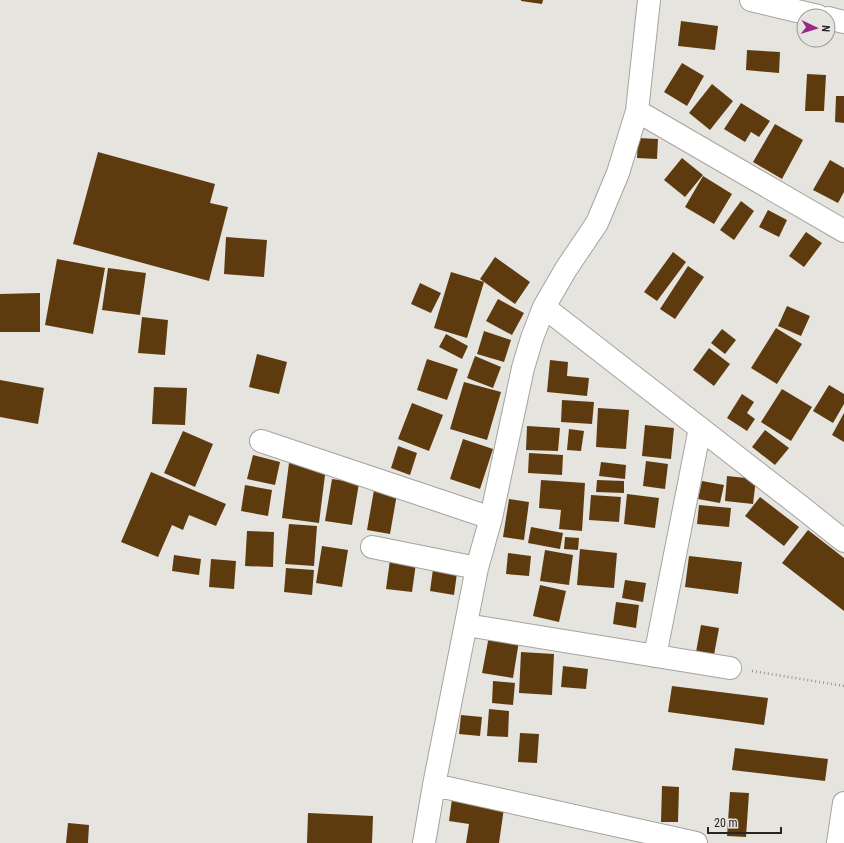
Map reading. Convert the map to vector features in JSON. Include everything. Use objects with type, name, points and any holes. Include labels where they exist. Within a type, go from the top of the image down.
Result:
[{"type":"street","points":[[424,843],[477,568],[491,518],[523,368],[532,338],[544,307],[566,269],[597,223],[618,173],[637,110],[649,0]]},
{"type":"street","points":[[752,0],[796,11]]},
{"type":"street","points":[[637,110],[844,231]]},
{"type":"street","points":[[544,307],[844,541]]},
{"type":"street","points":[[655,656],[700,428]]},
{"type":"street","points":[[261,441],[491,518]]},
{"type":"street","points":[[372,546],[477,568]]},
{"type":"street","points":[[466,625],[730,668]]},
{"type":"street","points":[[434,785],[696,843]]},
{"type":"street","points":[[838,843],[844,803]]},
{"type":"path","points":[[730,668],[844,686]]},
{"type":"building","points":[[521,0],[543,0],[542,4]]},
{"type":"building","points":[[681,21],[718,26],[715,50],[678,46]]},
{"type":"building","points":[[747,50],[780,52],[779,73],[746,70]]},
{"type":"building","points":[[682,63],[704,76],[687,106],[664,92]]},
{"type":"building","points":[[807,74],[826,75],[824,111],[805,111]]},
{"type":"building","points":[[712,84],[733,101],[710,130],[689,113]]},
{"type":"building","points":[[836,96],[844,96],[844,123],[835,122]]},
{"type":"building","points":[[741,103],[770,121],[759,137],[751,132],[745,142],[724,129]]},
{"type":"building","points":[[775,124],[803,140],[782,179],[753,162]]},
{"type":"building","points":[[638,138],[658,139],[657,159],[637,158]]},
{"type":"building","points":[[98,152],[215,184],[210,203],[228,207],[209,281],[73,244]]},
{"type":"building","points":[[682,158],[703,175],[685,197],[664,180]]},
{"type":"building","points":[[830,160],[844,168],[844,192],[838,203],[813,190]]},
{"type":"building","points":[[703,176],[732,194],[714,224],[685,207]]},
{"type":"building","points":[[741,201],[754,211],[734,240],[720,230]]},
{"type":"building","points":[[768,210],[787,220],[779,237],[759,227]]},
{"type":"building","points":[[806,232],[822,243],[804,267],[789,256]]},
{"type":"building","points":[[226,237],[267,240],[264,277],[224,274]]},
{"type":"building","points":[[673,252],[686,262],[657,301],[644,292]]},
{"type":"building","points":[[495,257],[530,282],[515,304],[480,279]]},
{"type":"building","points":[[57,259],[105,268],[93,334],[45,325]]},
{"type":"building","points":[[688,266],[704,277],[675,319],[660,309]]},
{"type":"building","points":[[108,268],[146,273],[140,315],[102,310]]},
{"type":"building","points":[[451,272],[484,282],[467,338],[434,328]]},
{"type":"building","points":[[420,283],[441,293],[431,313],[411,304]]},
{"type":"building","points":[[40,293],[40,332],[0,332],[0,294]]},
{"type":"building","points":[[498,299],[524,313],[512,335],[486,321]]},
{"type":"building","points":[[787,306],[810,316],[801,336],[778,326]]},
{"type":"building","points":[[142,317],[168,320],[165,355],[138,353]]},
{"type":"building","points":[[776,328],[802,344],[777,384],[751,368]]},
{"type":"building","points":[[722,329],[736,340],[725,354],[711,343]]},
{"type":"building","points":[[484,331],[511,340],[504,362],[477,354]]},
{"type":"building","points":[[446,334],[468,346],[462,359],[439,347]]},
{"type":"building","points":[[709,348],[730,364],[714,386],[693,370]]},
{"type":"building","points":[[257,354],[287,362],[279,394],[249,387]]},
{"type":"building","points":[[475,356],[501,367],[493,388],[467,378]]},
{"type":"building","points":[[427,359],[458,369],[447,400],[417,390]]},
{"type":"building","points":[[550,360],[568,362],[567,376],[589,378],[587,396],[547,392]]},
{"type":"building","points":[[0,380],[44,388],[38,424],[0,417]]},
{"type":"building","points":[[464,382],[501,392],[487,440],[450,429]]},
{"type":"building","points":[[829,385],[844,394],[844,404],[833,423],[813,411]]},
{"type":"building","points":[[154,387],[187,388],[185,425],[152,424]]},
{"type":"building","points":[[782,389],[812,407],[791,441],[761,422]]},
{"type":"building","points":[[742,394],[754,402],[747,413],[755,419],[747,431],[727,418]]},
{"type":"building","points":[[562,400],[594,402],[592,424],[561,422]]},
{"type":"building","points":[[412,403],[443,415],[429,451],[398,439]]},
{"type":"building","points":[[598,408],[629,410],[626,449],[596,447]]},
{"type":"building","points":[[844,413],[844,442],[832,435]]},
{"type":"building","points":[[645,425],[674,428],[671,459],[642,456]]},
{"type":"building","points":[[527,426],[560,428],[558,451],[526,450]]},
{"type":"building","points":[[569,429],[584,431],[581,451],[567,450]]},
{"type":"building","points":[[765,430],[789,448],[775,465],[752,447]]},
{"type":"building","points":[[183,431],[213,444],[195,487],[164,473]]},
{"type":"building","points":[[463,439],[493,449],[480,489],[450,479]]},
{"type":"building","points":[[398,446],[417,453],[410,475],[391,468]]},
{"type":"building","points":[[529,453],[563,455],[562,475],[528,473]]},
{"type":"building","points":[[253,455],[280,462],[275,485],[247,479]]},
{"type":"building","points":[[646,461],[668,464],[665,489],[643,486]]},
{"type":"building","points":[[601,462],[626,465],[625,479],[599,476]]},
{"type":"building","points":[[289,463],[326,467],[319,523],[282,518]]},
{"type":"building","points":[[151,472],[226,504],[216,526],[189,515],[183,530],[172,525],[158,557],[121,542]]},
{"type":"building","points":[[727,476],[756,479],[753,504],[725,501]]},
{"type":"building","points":[[332,479],[359,483],[352,525],[325,521]]},
{"type":"building","points":[[541,480],[585,483],[582,531],[559,529],[561,510],[539,508]]},
{"type":"building","points":[[597,480],[624,481],[624,493],[596,492]]},
{"type":"building","points":[[702,481],[724,485],[720,503],[698,499]]},
{"type":"building","points":[[245,485],[272,490],[268,516],[241,511]]},
{"type":"building","points":[[374,490],[397,494],[390,534],[367,530]]},
{"type":"building","points":[[627,494],[659,498],[655,528],[624,524]]},
{"type":"building","points":[[591,495],[621,497],[619,522],[589,520]]},
{"type":"building","points":[[760,497],[799,527],[784,546],[745,516]]},
{"type":"building","points":[[509,499],[529,502],[524,540],[503,537]]},
{"type":"building","points":[[699,505],[731,508],[729,527],[697,524]]},
{"type":"building","points":[[289,524],[317,526],[314,566],[285,564]]},
{"type":"building","points":[[531,527],[563,533],[560,549],[528,543]]},
{"type":"building","points":[[808,530],[844,558],[844,611],[782,563]]},
{"type":"building","points":[[247,531],[274,532],[273,567],[245,566]]},
{"type":"building","points":[[565,537],[579,538],[578,550],[564,549]]},
{"type":"building","points":[[322,546],[348,550],[342,587],[316,583]]},
{"type":"building","points":[[580,549],[617,553],[614,588],[577,585]]},
{"type":"building","points":[[545,550],[573,555],[569,585],[540,581]]},
{"type":"building","points":[[508,553],[531,556],[529,576],[506,574]]},
{"type":"building","points":[[174,555],[201,559],[199,575],[172,571]]},
{"type":"building","points":[[689,556],[742,562],[738,594],[685,587]]},
{"type":"building","points":[[211,559],[236,561],[234,589],[209,587]]},
{"type":"building","points":[[390,560],[416,563],[412,592],[386,589]]},
{"type":"building","points":[[286,568],[314,570],[312,595],[284,592]]},
{"type":"building","points":[[433,569],[457,573],[454,595],[430,591]]},
{"type":"building","points":[[625,580],[646,583],[643,602],[622,598]]},
{"type":"building","points":[[540,585],[566,591],[559,622],[533,616]]},
{"type":"building","points":[[616,602],[639,605],[636,628],[613,624]]},
{"type":"building","points":[[701,625],[719,628],[714,655],[696,652]]},
{"type":"building","points":[[489,636],[519,641],[513,678],[482,673]]},
{"type":"building","points":[[521,652],[554,654],[552,695],[519,693]]},
{"type":"building","points":[[563,666],[588,669],[586,689],[561,687]]},
{"type":"building","points":[[493,681],[515,683],[513,705],[492,703]]},
{"type":"building","points":[[672,686],[768,698],[764,725],[668,712]]},
{"type":"building","points":[[489,709],[509,711],[508,737],[487,736]]},
{"type":"building","points":[[461,715],[482,717],[480,736],[459,734]]},
{"type":"building","points":[[520,733],[539,734],[537,763],[518,762]]},
{"type":"building","points":[[735,748],[828,759],[825,781],[732,770]]},
{"type":"building","points":[[662,786],[679,787],[678,822],[661,822]]},
{"type":"building","points":[[730,792],[749,793],[746,837],[727,836]]},
{"type":"building","points":[[452,799],[504,808],[499,843],[466,843],[469,824],[449,821]]},
{"type":"building","points":[[308,813],[373,816],[372,843],[307,843]]},
{"type":"building","points":[[68,823],[89,825],[88,843],[66,843]]}]
